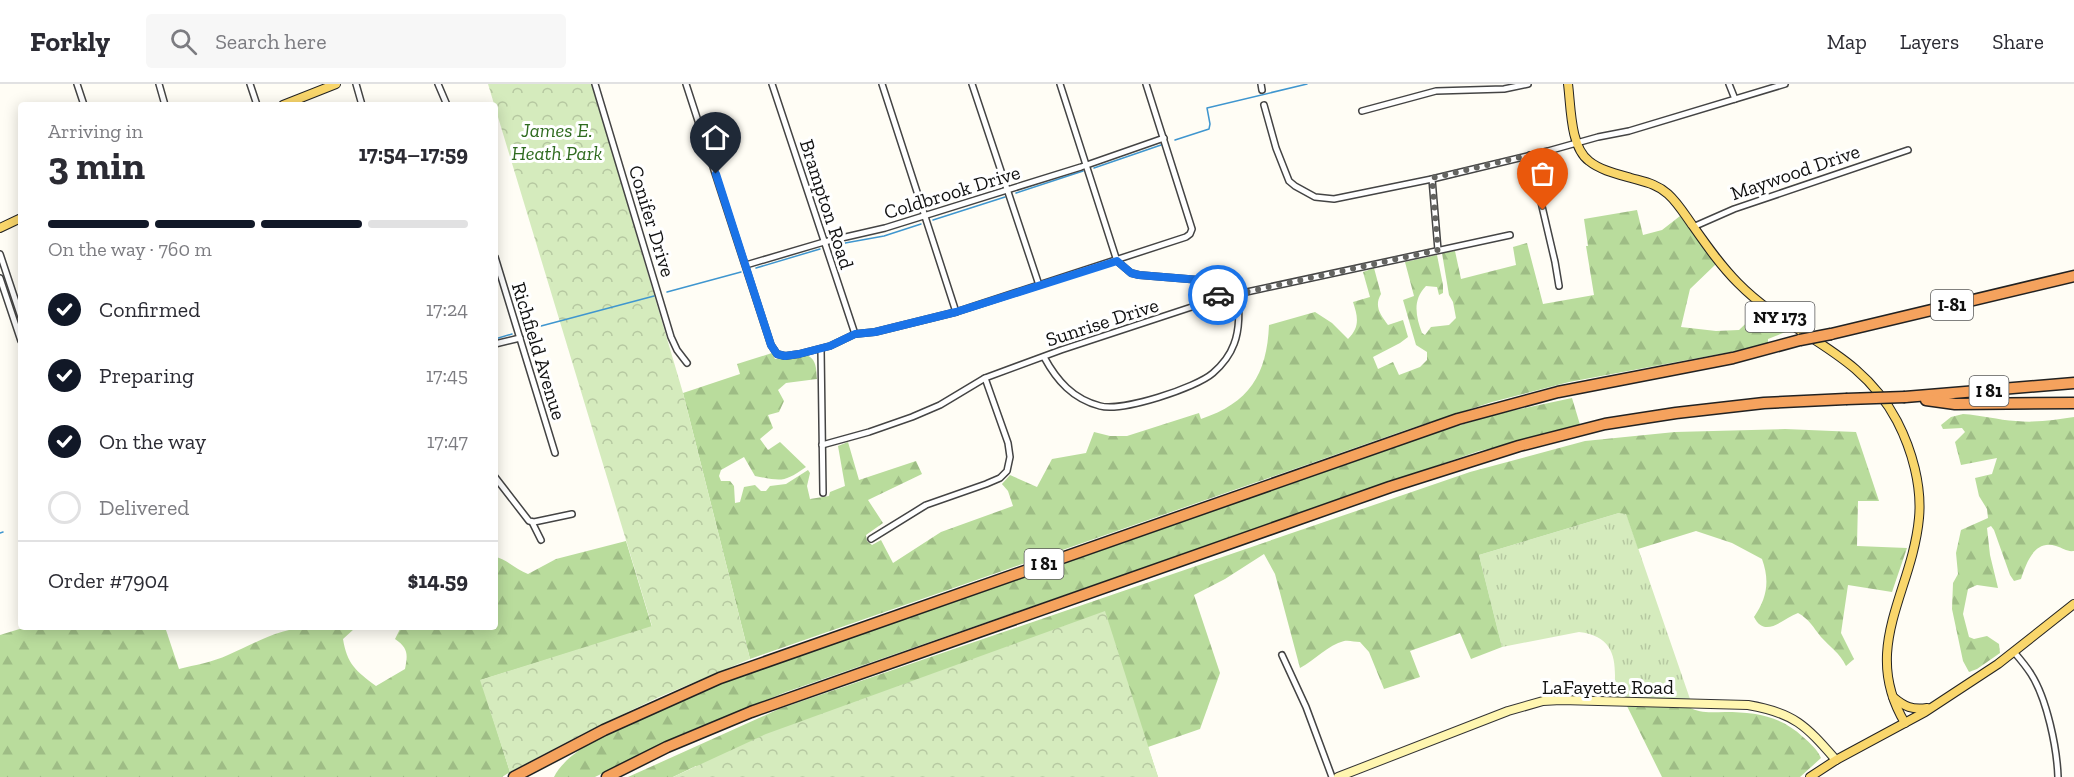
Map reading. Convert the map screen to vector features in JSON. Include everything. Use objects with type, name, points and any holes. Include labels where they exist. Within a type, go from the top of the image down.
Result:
[{"type":"highway","points":[[1999,293],[2074,270]]},
{"type":"highway","name":"I-81","points":[[1732,357],[2074,276]]},
{"type":"highway","name":"I 81","points":[[513,777],[650,708],[720,678],[1443,424],[1558,392],[1732,357]]},
{"type":"highway","name":"I 81","points":[[607,777],[668,747],[751,712],[1474,459],[1605,424],[1676,413],[1764,403],[1905,397],[2074,383]]},
{"type":"highway","points":[[1905,397],[1955,404],[2074,403]]},
{"type":"main road","points":[[291,102],[336,84]]},
{"type":"main road","points":[[1568,84],[1576,142]]},
{"type":"main road","name":"NY 173","points":[[1576,142],[1580,151],[1591,163],[1649,182],[1661,189],[1681,208],[1719,261],[1746,290],[1781,318],[1823,344],[1858,370],[1884,399],[1899,423],[1915,469],[1920,497],[1919,520],[1889,633],[1886,658],[1891,695],[1905,723]]},
{"type":"main road","points":[[0,228],[18,219]]},
{"type":"main road","points":[[1810,777],[1933,706],[2014,652],[2074,604]]},
{"type":"main road","points":[[1891,695],[1909,708],[1916,710],[1933,706]]},
{"type":"street","points":[[77,84],[83,102]]},
{"type":"street","points":[[159,84],[164,102]]},
{"type":"street","points":[[250,84],[256,102]]},
{"type":"street","points":[[356,84],[361,102]]},
{"type":"street","points":[[438,84],[446,102]]},
{"type":"street","name":"Conifer Drive","points":[[595,84],[672,337],[677,350],[687,363]]},
{"type":"street","points":[[686,84],[771,345],[777,354],[785,356],[821,349],[855,334],[875,332],[956,312],[1117,261],[1190,234],[1192,229],[1146,84]]},
{"type":"street","name":"Brampton Road","points":[[772,84],[855,334]]},
{"type":"street","points":[[882,84],[956,312]]},
{"type":"street","points":[[972,84],[1040,285]]},
{"type":"street","points":[[1060,84],[1117,261],[1131,273],[1139,275],[1200,280],[1212,287],[1219,298]]},
{"type":"street","points":[[1362,111],[1436,91],[1504,89],[1528,84]]},
{"type":"street","points":[[1729,84],[1735,99]]},
{"type":"street","points":[[1264,105],[1276,148],[1289,181],[1303,191],[1323,198],[1342,197],[1432,178],[1653,125],[1785,84]]},
{"type":"street","name":"Coldbrook Drive","points":[[746,265],[925,216],[1164,138]]},
{"type":"street","name":"Maywood Drive","points":[[1693,227],[1734,209],[1908,150]]},
{"type":"street","points":[[1530,155],[1556,262],[1559,286]]},
{"type":"street","points":[[1432,178],[1438,250]]},
{"type":"street","name":"Sunrise Drive","points":[[822,445],[912,417],[940,405],[985,378],[1219,298],[1510,235]]},
{"type":"street","points":[[0,254],[18,308]]},
{"type":"street","name":"Richfield Avenue","points":[[498,267],[555,453]]},
{"type":"street","points":[[0,278],[18,332]]},
{"type":"street","points":[[1044,357],[1052,371],[1071,392],[1102,407],[1126,407],[1157,397],[1201,381],[1212,374],[1225,360],[1236,336],[1239,316],[1238,294]]},
{"type":"street","points":[[498,343],[520,338]]},
{"type":"street","points":[[821,349],[823,493]]},
{"type":"street","points":[[872,539],[926,505],[986,484],[1000,478],[1007,471],[1010,457],[1008,443],[985,378]]},
{"type":"street","points":[[498,481],[532,522],[541,540]]},
{"type":"street","points":[[532,522],[572,514]]},
{"type":"street","points":[[2014,652],[2032,675],[2039,690],[2048,719],[2058,777]]},
{"type":"street","points":[[1282,655],[1306,707],[1332,777]]},
{"type":"street","name":"LaFayette Road","points":[[1338,777],[1508,711],[1543,701],[1562,700],[1748,705],[1773,709],[1803,725],[1836,760]]},
{"type":"green space","name":"James E. Heath Park","points":[[488,84],[592,84],[683,393],[750,659],[659,697],[510,772],[480,680],[652,626],[498,117],[498,102],[493,102]]},
{"type":"green space","points":[[1637,210],[1643,235],[1662,230],[1680,216],[1716,264],[1690,289],[1681,327],[1716,331],[1739,330],[1761,309],[1793,329],[1768,339],[1768,345],[1569,382],[1492,402],[750,659],[683,393],[740,374],[737,364],[772,353],[775,359],[806,355],[814,362],[817,379],[786,383],[778,390],[784,401],[779,412],[768,415],[773,428],[760,439],[768,450],[780,442],[806,467],[787,478],[771,479],[755,476],[744,457],[721,470],[719,476],[721,481],[730,481],[734,486],[735,503],[740,502],[744,487],[755,485],[761,491],[766,491],[770,486],[786,484],[808,470],[810,473],[807,486],[810,499],[829,496],[830,492],[845,486],[838,446],[848,442],[859,480],[916,461],[922,474],[868,500],[883,523],[866,535],[867,541],[872,545],[881,540],[893,563],[941,532],[1013,506],[1008,491],[1002,484],[1010,475],[1037,487],[1052,459],[1086,453],[1094,432],[1110,436],[1127,436],[1199,413],[1201,419],[1232,405],[1252,385],[1259,372],[1264,359],[1269,325],[1315,312],[1332,323],[1348,339],[1355,330],[1357,322],[1353,302],[1370,297],[1363,272],[1374,268],[1381,294],[1378,302],[1379,310],[1388,325],[1403,320],[1408,337],[1373,357],[1378,369],[1393,362],[1399,375],[1420,367],[1427,360],[1427,352],[1416,345],[1403,300],[1414,296],[1405,262],[1437,255],[1443,293],[1439,295],[1437,287],[1426,286],[1419,297],[1416,309],[1422,333],[1425,335],[1431,327],[1449,325],[1456,318],[1449,295],[1442,253],[1455,251],[1461,279],[1516,265],[1513,247],[1527,243],[1543,304],[1594,295],[1584,219]]},
{"type":"green space","points":[[1572,398],[1581,428],[1479,451],[786,692],[682,734],[595,777],[554,777],[566,762],[585,746],[610,732],[668,705],[741,676],[1441,431],[1497,414]]},
{"type":"green space","points":[[1963,414],[2023,422],[2074,417],[2074,551],[2056,546],[2042,546],[2032,554],[2021,579],[2014,581],[1994,530],[1991,526],[1987,528],[1990,555],[1998,588],[1977,585],[1968,589],[1963,614],[1969,637],[1974,639],[1987,636],[1999,644],[2000,653],[1969,672],[1963,661],[1952,609],[1953,583],[1958,574],[1956,553],[1961,530],[1988,518],[1987,509],[1979,496],[1975,478],[1992,474],[1997,458],[1961,465],[1955,442],[1965,432],[1962,428],[1943,429],[1941,425],[1951,417]]},
{"type":"green space","points":[[1785,429],[1856,432],[1879,501],[1858,501],[1857,546],[1907,548],[1892,592],[1848,585],[1841,633],[1854,659],[1846,666],[1838,654],[1798,613],[1774,626],[1763,626],[1758,623],[1754,617],[1762,603],[1766,589],[1766,575],[1762,559],[1732,543],[1696,531],[1638,549],[1626,514],[1619,513],[1479,555],[1502,647],[1471,659],[1460,633],[1410,651],[1420,677],[1384,689],[1369,652],[1360,642],[1338,643],[1300,668],[1275,574],[1264,554],[1225,579],[1194,595],[1220,673],[1200,729],[1148,747],[1158,777],[701,777],[696,766],[673,777],[628,777],[779,709],[1470,472],[1585,441],[1675,432]]},
{"type":"green space","points":[[1619,513],[1626,513],[1690,699],[1614,698],[1615,674],[1612,654],[1602,640],[1592,635],[1579,632],[1502,647],[1479,555]]},
{"type":"green space","points":[[626,541],[652,627],[481,680],[510,772],[502,777],[0,777],[0,635],[18,629],[166,630],[179,669],[216,660],[288,630],[353,630],[343,639],[347,655],[363,676],[376,686],[405,669],[406,652],[395,639],[400,630],[498,630],[498,558],[528,574],[556,559]]},
{"type":"green space","points":[[1105,611],[1158,777],[673,777],[766,734]]},
{"type":"green space","points":[[1626,704],[1689,707],[1702,712],[1747,713],[1767,717],[1795,730],[1813,746],[1821,758],[1800,777],[1662,777]]},
{"type":"waterway","points":[[1175,140],[1209,129],[1207,108],[1307,84]]},
{"type":"waterway","points":[[1094,168],[1161,145]]},
{"type":"waterway","points":[[1016,193],[1083,171]]},
{"type":"waterway","points":[[933,220],[1005,197]]},
{"type":"waterway","points":[[834,245],[884,236],[921,224]]},
{"type":"waterway","points":[[756,268],[820,249]]},
{"type":"waterway","points":[[667,292],[741,272]]},
{"type":"waterway","points":[[526,330],[654,296]]},
{"type":"waterway","points":[[498,338],[512,334]]},
{"type":"way so far","points":[[1218,295],[1219,298],[1438,250],[1432,178],[1530,155],[1543,210]]},
{"type":"route","points":[[716,174],[771,345],[777,354],[785,356],[821,349],[855,334],[875,332],[956,312],[1117,261],[1131,273],[1139,275],[1200,280],[1212,287],[1218,295]]}]
